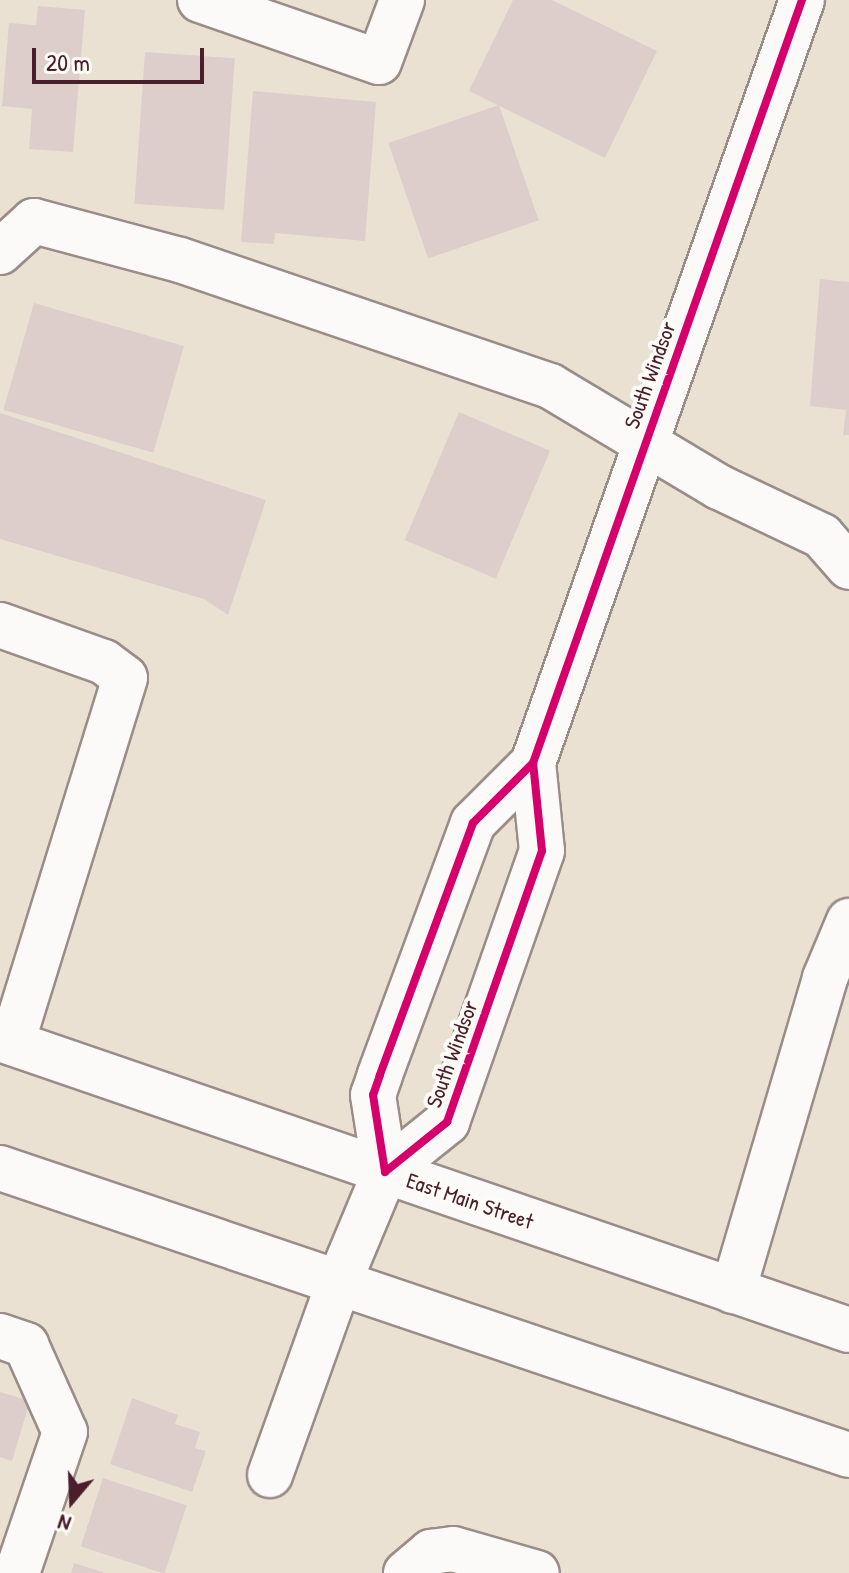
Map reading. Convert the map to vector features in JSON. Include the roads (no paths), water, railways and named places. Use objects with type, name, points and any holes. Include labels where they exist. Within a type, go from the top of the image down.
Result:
[{"type":"main road","points":[[200,0],[379,62],[402,0]]},
{"type":"main road","name":"South Windsor","points":[[270,1475],[339,1282],[385,1172],[447,1122],[542,851],[533,763],[802,0]]},
{"type":"main road","points":[[0,252],[34,221],[180,260],[550,386],[719,487],[822,536],[849,567]]},
{"type":"main road","points":[[0,625],[104,662],[125,678],[6,1041]]},
{"type":"main road","name":"South Windsor","points":[[385,1172],[373,1095],[380,1075],[473,823],[533,763]]},
{"type":"main road","points":[[733,1291],[825,978],[849,921]]},
{"type":"main road","name":"East Main Street","points":[[6,1041],[849,1330]]},
{"type":"main road","points":[[0,1168],[849,1455]]},
{"type":"main road","points":[[0,1336],[26,1345],[65,1432],[17,1573]]},
{"type":"main road","points":[[419,1563],[477,1552],[537,1573]]}]
